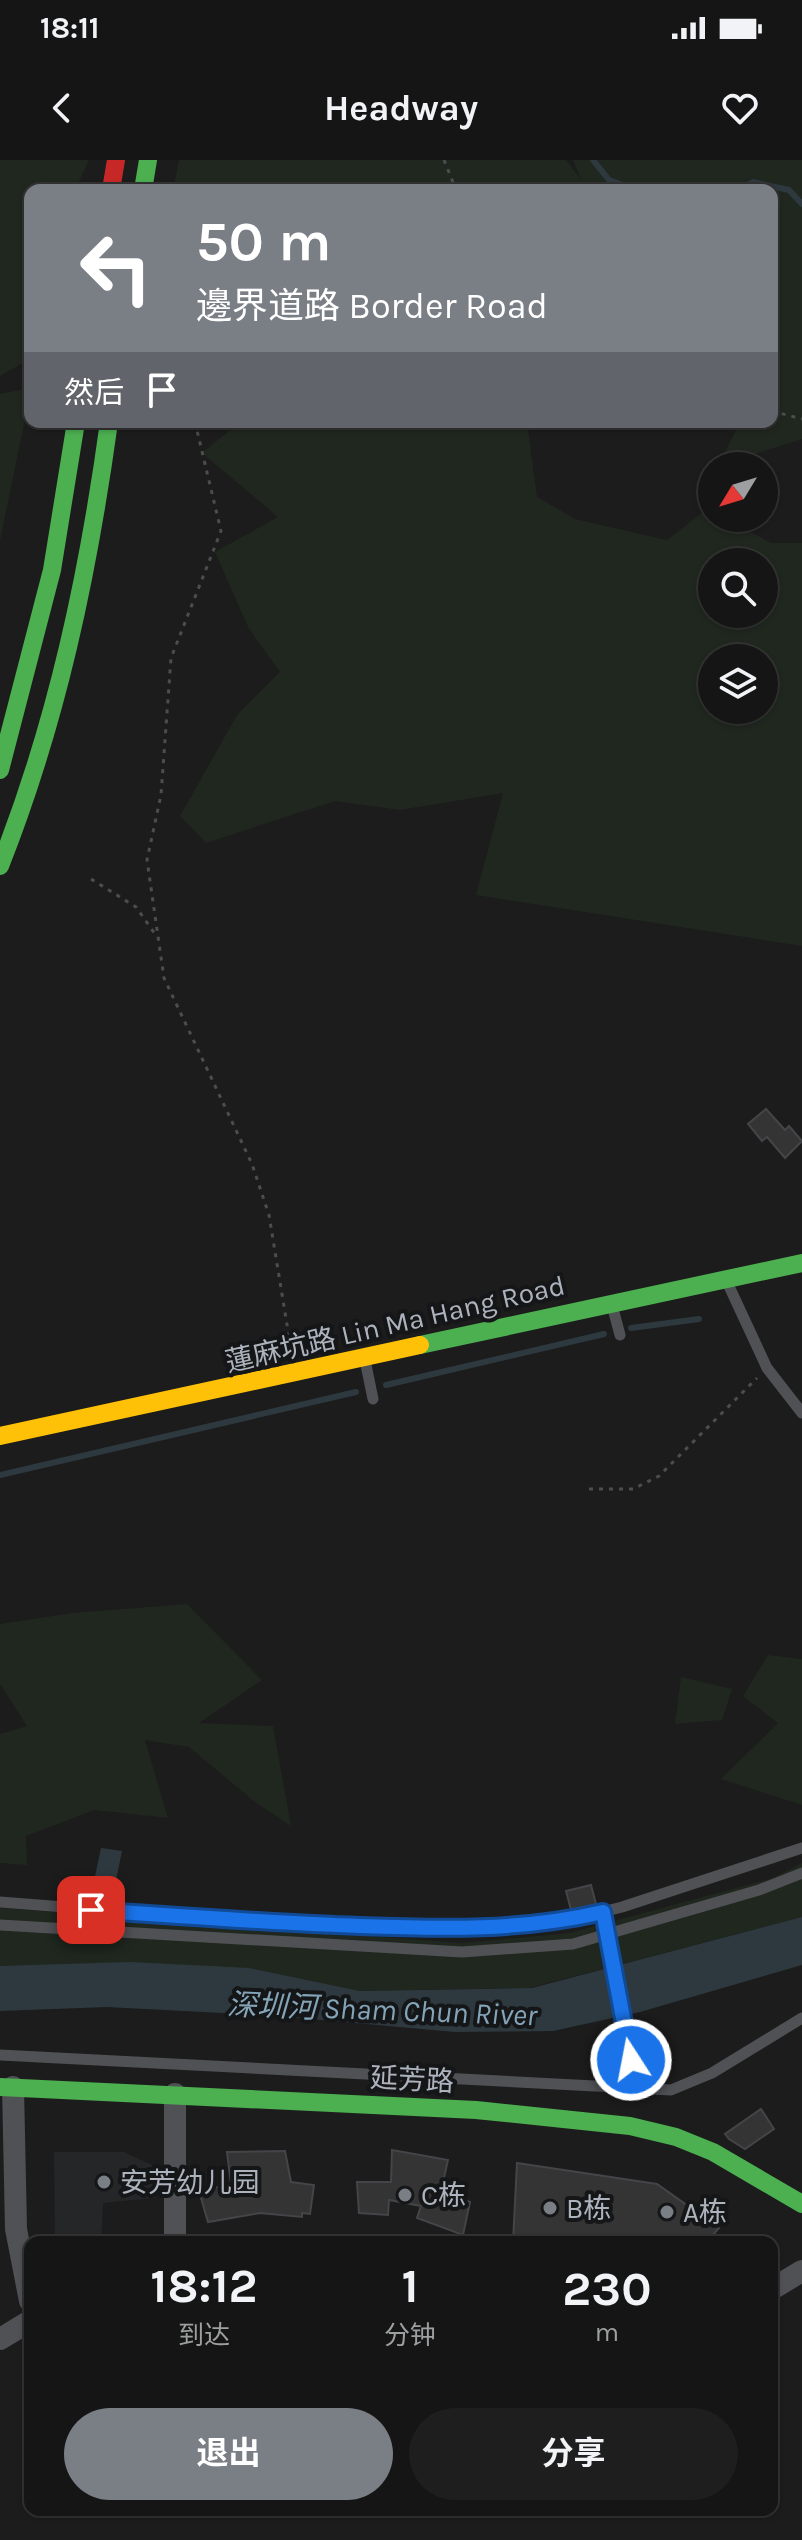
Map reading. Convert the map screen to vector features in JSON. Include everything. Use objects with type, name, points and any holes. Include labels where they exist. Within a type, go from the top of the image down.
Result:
[{"type":"main road","points":[[112,184],[116,160]]},
{"type":"main road","points":[[144,184],[148,160]]},
{"type":"main road","points":[[0,770],[49,585],[75,428]]},
{"type":"main road","points":[[0,866],[45,744],[72,647],[93,539],[108,428]]},
{"type":"main road","name":"蓮麻坑路 Lin Ma Hang Road","points":[[0,1436],[802,1263]]},
{"type":"main road","name":"延芳路","points":[[6,2087],[476,2110],[630,2126],[676,2137],[713,2152],[802,2204]]},
{"type":"street","points":[[6,2087],[16,2229],[24,2270]]},
{"type":"street","points":[[175,2094],[175,2236]]},
{"type":"street","points":[[778,2285],[802,2271]]},
{"type":"street","points":[[0,2339],[24,2325]]},
{"type":"lane","points":[[726,1279],[767,1368],[802,1413]]},
{"type":"lane","points":[[612,1303],[620,1335]]},
{"type":"lane","points":[[365,1358],[373,1399]]},
{"type":"lane","points":[[0,1902],[268,1923],[467,1929],[538,1926],[603,1912],[802,1848]]},
{"type":"lane","points":[[0,1925],[462,1952],[573,1944],[759,1890],[802,1873]]},
{"type":"lane","points":[[603,1912],[636,2088]]},
{"type":"lane","points":[[0,2055],[671,2090],[802,2018]]},
{"type":"path","points":[[444,160],[454,184]]},
{"type":"path","points":[[778,413],[802,419]]},
{"type":"path","points":[[196,428],[221,531],[171,658],[161,795],[147,860],[164,978],[252,1164],[269,1215],[292,1353]]},
{"type":"path","points":[[91,879],[136,907],[157,937]]},
{"type":"path","points":[[589,1489],[633,1489],[659,1476],[767,1368]]},
{"type":"shaded area","points":[[0,160],[89,160],[79,184],[24,184],[24,362],[0,376]]},
{"type":"shaded area","points":[[179,160],[566,160],[582,181],[573,160],[802,160],[802,439],[762,452],[725,452],[737,428],[778,428],[778,184],[174,184]]},
{"type":"shaded area","points":[[24,389],[24,424],[0,541],[0,394]]},
{"type":"shaded area","points":[[233,428],[528,428],[537,497],[575,519],[667,540],[698,516],[698,532],[750,532],[771,543],[802,543],[802,946],[476,895],[503,793],[400,810],[335,801],[206,843],[180,816],[237,715],[280,672],[248,627],[215,552],[278,517],[202,453]]},
{"type":"shaded area","points":[[187,1604],[262,1680],[199,1723],[273,1726],[291,1826],[255,1802],[189,1747],[145,1740],[168,1818],[94,1810],[26,1836],[27,1865],[0,1863],[0,1734],[27,1726],[0,1684],[0,1624],[72,1613]]},
{"type":"shaded area","points":[[768,1655],[802,1659],[802,1805],[721,1779],[778,1723],[743,1696]]},
{"type":"shaded area","points":[[681,1677],[732,1689],[722,1720],[675,1724]]},
{"type":"shaded area","points":[[802,1863],[802,1917],[529,1988],[360,1991],[249,1968],[0,1967],[0,1908],[462,1943],[569,1933],[773,1878]]},
{"type":"shaded area","name":"安芳幼儿园","points":[[54,2152],[124,2152],[152,2165],[155,2198],[103,2203],[101,2236],[55,2236]]},
{"type":"water","points":[[101,1848],[122,1851],[114,1890],[92,1891]]},
{"type":"water","name":"深圳河 Sham Chun River","points":[[802,1917],[802,1965],[640,2012],[553,2031],[455,2032],[278,2016],[107,2007],[0,2011],[0,1966],[130,1962],[249,1968],[360,1991],[532,1988]]},
{"type":"building","points":[[766,1109],[785,1130],[789,1126],[802,1141],[785,1158],[767,1137],[762,1141],[748,1124]]},
{"type":"building","points":[[591,1885],[596,1904],[571,1910],[566,1891]]},
{"type":"building","points":[[761,2109],[774,2129],[745,2149],[729,2139],[725,2134]]},
{"type":"building","name":"C栋","points":[[392,2150],[448,2160],[441,2191],[470,2202],[463,2235],[417,2218],[421,2206],[389,2200],[388,2215],[359,2213],[357,2182],[391,2182]]},
{"type":"building","points":[[285,2151],[291,2182],[314,2185],[310,2214],[302,2213],[302,2217],[260,2213],[208,2222],[199,2191],[231,2184],[227,2152]]},
{"type":"building","points":[[517,2163],[657,2184],[719,2228],[712,2236],[513,2236]]},
{"type":"waterway","points":[[593,160],[609,180],[620,184]]},
{"type":"waterway","points":[[750,184],[762,184]]},
{"type":"waterway","points":[[778,188],[789,190],[802,204]]},
{"type":"waterway","points":[[631,1328],[699,1319]]},
{"type":"waterway","points":[[386,1385],[604,1334]]},
{"type":"waterway","points":[[0,1475],[356,1392]]},
{"type":"traffic: fast","points":[[144,184],[148,160]]},
{"type":"traffic: fast","points":[[0,770],[52,570],[75,428]]},
{"type":"traffic: fast","points":[[0,866],[38,757],[68,647],[91,536],[108,428]]},
{"type":"traffic: fast","points":[[420,1345],[802,1263]]},
{"type":"traffic: fast","points":[[0,2087],[476,2110],[630,2126],[676,2137],[713,2152],[802,2204]]},
{"type":"traffic: slow","points":[[0,1436],[420,1345]]},
{"type":"traffic: jam","points":[[112,184],[116,160]]},
{"type":"place","name":"安芳幼儿园","points":[[104,2182]]},
{"type":"place","name":"C栋","points":[[405,2195]]},
{"type":"place","name":"B栋","points":[[550,2208]]},
{"type":"place","name":"A栋","points":[[667,2212]]},
{"type":"route","points":[[91,1910],[268,1923],[478,1929],[538,1926],[603,1912],[631,2060]]}]
